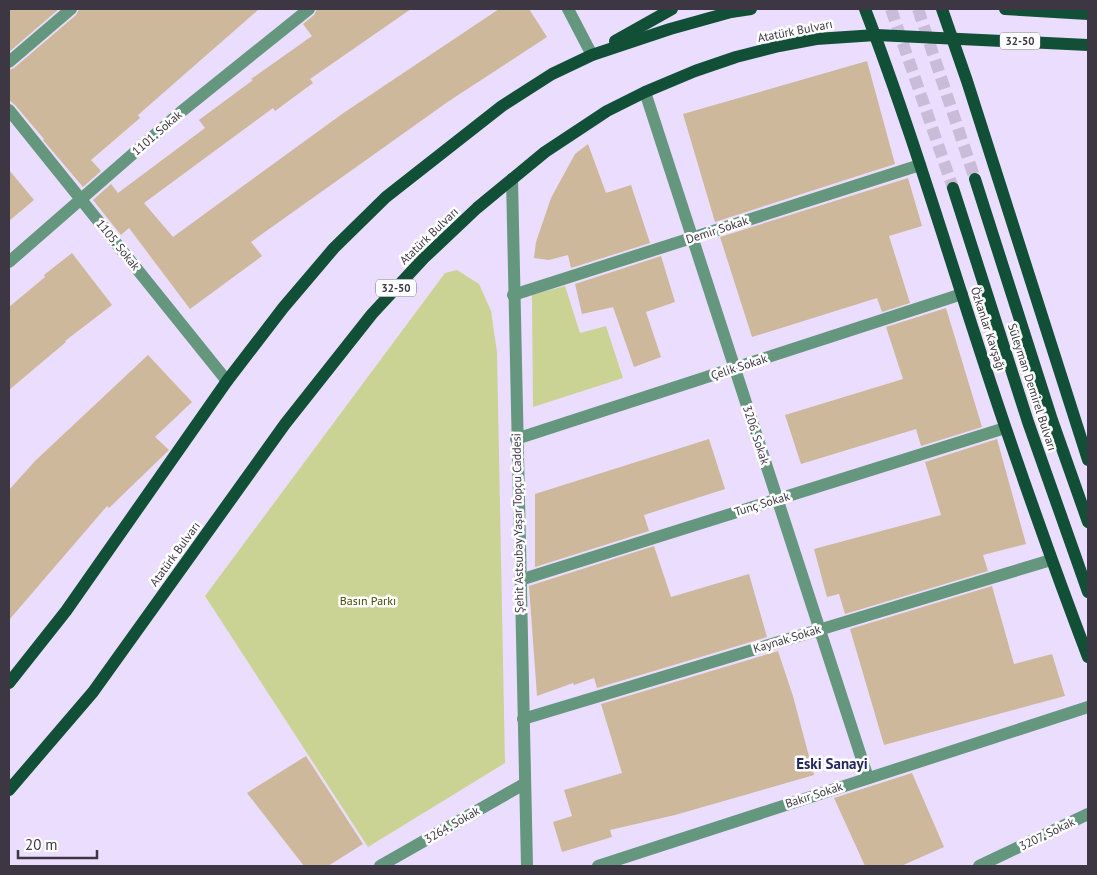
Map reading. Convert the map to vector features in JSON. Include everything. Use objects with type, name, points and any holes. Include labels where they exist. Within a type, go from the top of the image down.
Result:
[{"type":"main road","points":[[9,683],[66,611],[227,380],[283,308],[334,248],[386,197],[502,106],[552,74],[592,55],[672,9]]},
{"type":"main road","points":[[592,55],[670,29],[731,12],[751,9]]},
{"type":"main road","name":"Özkanlar Kavşağı","points":[[866,9],[920,166],[1005,428],[1051,560],[1088,656]]},
{"type":"main road","points":[[942,9],[967,81],[1088,460]]},
{"type":"main road","points":[[1005,9],[1088,14]]},
{"type":"main road","name":"Atatürk Bulvarı","points":[[9,790],[93,692],[286,424],[372,314],[424,258],[477,208],[544,152],[607,111],[645,92],[695,71],[736,57],[779,46],[839,36],[876,35],[952,38]]},
{"type":"main road","name":"32-50","points":[[952,38],[1088,44]]},
{"type":"main road","name":"Süleyman Demirel Bulvarı","points":[[975,179],[1052,420],[1088,522]]},
{"type":"main road","name":"Süleyman Demirel Bulvarı","points":[[953,188],[1028,422],[1088,592]]},
{"type":"street","points":[[9,62],[71,9]]},
{"type":"street","name":"1101. Sokak","points":[[9,262],[182,110],[309,9]]},
{"type":"street","points":[[568,9],[592,55]]},
{"type":"street","name":"3206. Sokak","points":[[645,92],[868,778]]},
{"type":"street","name":"1105. Sokak","points":[[9,110],[227,380]]},
{"type":"street","name":"Demir Sokak","points":[[513,294],[920,166]]},
{"type":"street","name":"Şehit Astsubay Yaşar Topçu Caddesi","points":[[512,179],[516,439],[527,866]]},
{"type":"street","name":"Çelik Sokak","points":[[516,439],[962,294]]},
{"type":"street","name":"Tunç Sokak","points":[[520,580],[1005,428]]},
{"type":"street","name":"Kaynak Sokak","points":[[523,719],[1051,560]]},
{"type":"street","name":"Bakır Sokak","points":[[598,866],[1088,707]]},
{"type":"street","name":"3264. Sokak","points":[[380,866],[524,784]]},
{"type":"street","name":"3207. Sokak","points":[[979,866],[1088,814]]},
{"type":"green space","name":"Basın Parkı","points":[[457,270],[479,284],[491,311],[497,352],[505,763],[368,847],[205,596],[445,273]]},
{"type":"green space","points":[[565,286],[580,333],[606,326],[623,378],[533,407],[532,295]]},
{"type":"building","points":[[9,9],[59,9],[9,52]]},
{"type":"building","points":[[79,9],[259,9],[138,115],[140,118],[91,160],[101,171],[83,187],[9,100],[9,70],[14,68],[76,15]]},
{"type":"building","points":[[317,9],[411,9],[310,79],[313,83],[275,111],[273,108],[144,203],[173,237],[342,114],[499,9],[529,9],[547,37],[449,101],[251,242],[262,256],[190,309],[129,228],[121,235],[93,200],[111,184],[118,193],[205,128],[199,120],[253,80],[251,79],[312,36],[303,24],[314,15]]},
{"type":"building","points":[[867,61],[895,164],[715,222],[683,114]]},
{"type":"building","points":[[588,144],[606,193],[631,185],[650,243],[571,268],[568,255],[549,260],[534,258],[536,242],[551,198],[575,154]]},
{"type":"building","points":[[9,170],[34,200],[9,221]]},
{"type":"building","points":[[908,178],[922,226],[889,236],[910,303],[882,312],[877,298],[752,337],[720,237]]},
{"type":"building","points":[[72,253],[112,305],[65,341],[9,390],[9,307],[45,277],[44,275]]},
{"type":"building","points":[[661,256],[675,302],[646,312],[661,357],[634,367],[613,307],[582,314],[575,284]]},
{"type":"building","points":[[946,308],[982,427],[921,446],[916,429],[801,464],[785,415],[903,379],[886,327]]},
{"type":"building","points":[[148,355],[192,402],[155,437],[169,450],[109,508],[107,506],[9,620],[9,490],[35,461]]},
{"type":"building","points":[[709,439],[725,489],[644,515],[649,531],[535,567],[535,494]]},
{"type":"building","points":[[997,439],[1026,544],[983,555],[988,571],[845,614],[839,594],[827,597],[814,549],[941,515],[925,462]]},
{"type":"building","points":[[654,546],[671,597],[749,574],[767,637],[597,688],[594,678],[574,685],[573,683],[537,696],[529,586]]},
{"type":"building","points":[[992,586],[1014,664],[1052,654],[1065,696],[884,745],[850,629]]},
{"type":"building","points":[[778,651],[793,696],[814,775],[675,815],[610,830],[612,837],[562,852],[553,822],[572,816],[564,790],[622,773],[601,704]]},
{"type":"building","points":[[306,756],[363,844],[328,866],[304,866],[247,793]]},
{"type":"building","points":[[912,773],[944,847],[901,866],[865,866],[834,798]]},
{"type":"tunnel","points":[[891,9],[953,188]]},
{"type":"tunnel","points":[[918,9],[975,179]]},
{"type":"district","name":"Eski Sanayi","points":[[832,764]]}]
